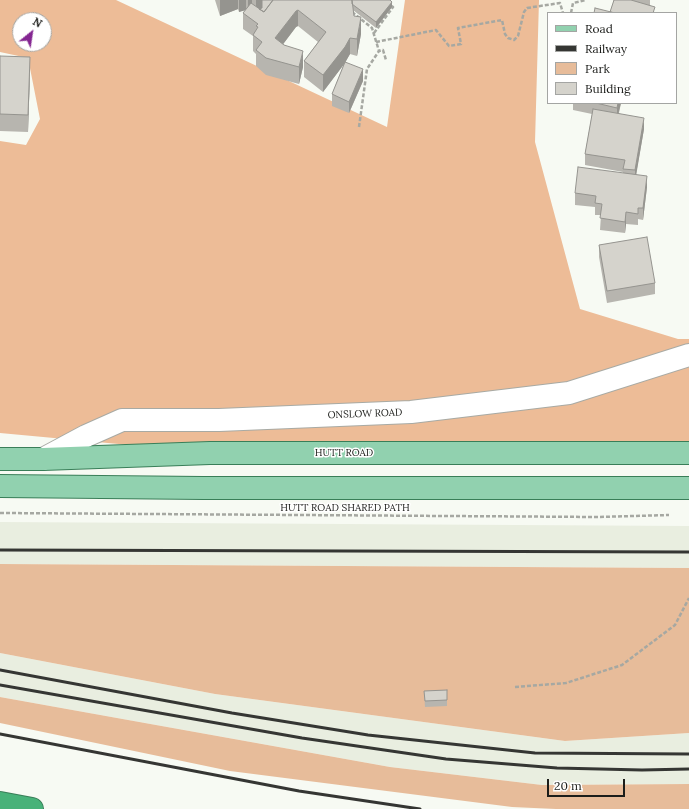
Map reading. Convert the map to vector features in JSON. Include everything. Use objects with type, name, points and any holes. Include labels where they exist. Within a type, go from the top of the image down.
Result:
[{"type":"highway","points":[[0,803],[32,809]]},
{"type":"main road","name":"ONSLOW ROAD","points":[[43,459],[86,436],[122,420],[219,420],[411,412],[569,393],[689,355]]},
{"type":"main road","name":"HUTT ROAD","points":[[0,459],[43,459],[210,453],[689,453]]},
{"type":"main road","points":[[43,459],[203,488]]},
{"type":"main road","points":[[0,486],[203,488],[689,488]]},
{"type":"path","points":[[374,34],[393,7],[384,0]]},
{"type":"path","points":[[571,12],[573,3],[586,0]]},
{"type":"path","points":[[376,42],[436,30],[448,46],[461,44],[458,28],[502,20],[505,34],[508,38],[514,40],[518,36],[524,12],[527,8],[560,2],[562,12]]},
{"type":"path","points":[[347,8],[372,28],[379,51]]},
{"type":"path","points":[[379,51],[383,50],[386,60]]},
{"type":"path","points":[[359,127],[367,68],[379,51]]},
{"type":"path","name":"HUTT ROAD SHARED PATH","points":[[0,513],[598,517],[674,514]]},
{"type":"path","points":[[515,687],[566,683],[622,665],[675,625],[689,598]]},
{"type":"shaded area","points":[[0,0],[116,0],[387,127],[405,0],[539,0],[535,142],[580,309],[678,339],[689,339],[689,444],[151,447],[0,433],[0,141],[26,145],[40,119],[28,58],[0,52]]},
{"type":"shaded area","points":[[0,522],[689,526],[689,568],[0,564]]},
{"type":"shaded area","points":[[0,653],[215,694],[565,741],[689,733],[689,784],[542,785],[390,767],[0,697]]},
{"type":"green space","points":[[0,564],[689,568],[689,733],[565,741],[215,694],[0,653]]},
{"type":"green space","points":[[0,697],[390,767],[542,785],[689,784],[689,809],[556,809],[512,807],[230,771],[0,723]]},
{"type":"building","points":[[262,0],[273,0],[264,12],[259,9],[262,8]]},
{"type":"building","points":[[273,0],[352,0],[354,16],[361,17],[357,39],[350,38],[345,47],[323,75],[304,61],[326,32],[298,10],[275,38],[284,45],[303,51],[299,67],[266,58],[256,50],[262,42],[253,35],[258,27],[256,26],[258,24],[243,13],[251,3],[264,12]]},
{"type":"building","points":[[352,0],[390,0],[392,2],[376,22],[352,4]]},
{"type":"building","points":[[614,0],[631,0],[655,7],[653,12],[610,12]]},
{"type":"building","points":[[595,8],[611,12],[594,12]]},
{"type":"building","points":[[0,56],[30,57],[28,115],[0,114]]},
{"type":"building","points":[[345,62],[363,69],[349,102],[332,94]]},
{"type":"building","points":[[600,104],[618,104],[617,108]]},
{"type":"building","points":[[593,109],[644,118],[635,170],[623,169],[625,160],[585,154]]},
{"type":"building","points":[[578,167],[647,176],[643,208],[638,208],[638,214],[626,212],[625,222],[600,218],[602,204],[595,203],[596,196],[575,193]]},
{"type":"building","points":[[647,237],[655,283],[607,291],[599,245]]},
{"type":"building","points":[[447,690],[447,700],[425,701],[424,691]]},
{"type":"railway","points":[[0,550],[689,552]]},
{"type":"railway","points":[[0,670],[232,713],[368,735],[535,753],[689,754]]},
{"type":"railway","points":[[0,685],[302,738],[446,759],[557,768],[642,770],[689,769]]},
{"type":"railway","points":[[0,734],[299,791],[420,809]]}]
